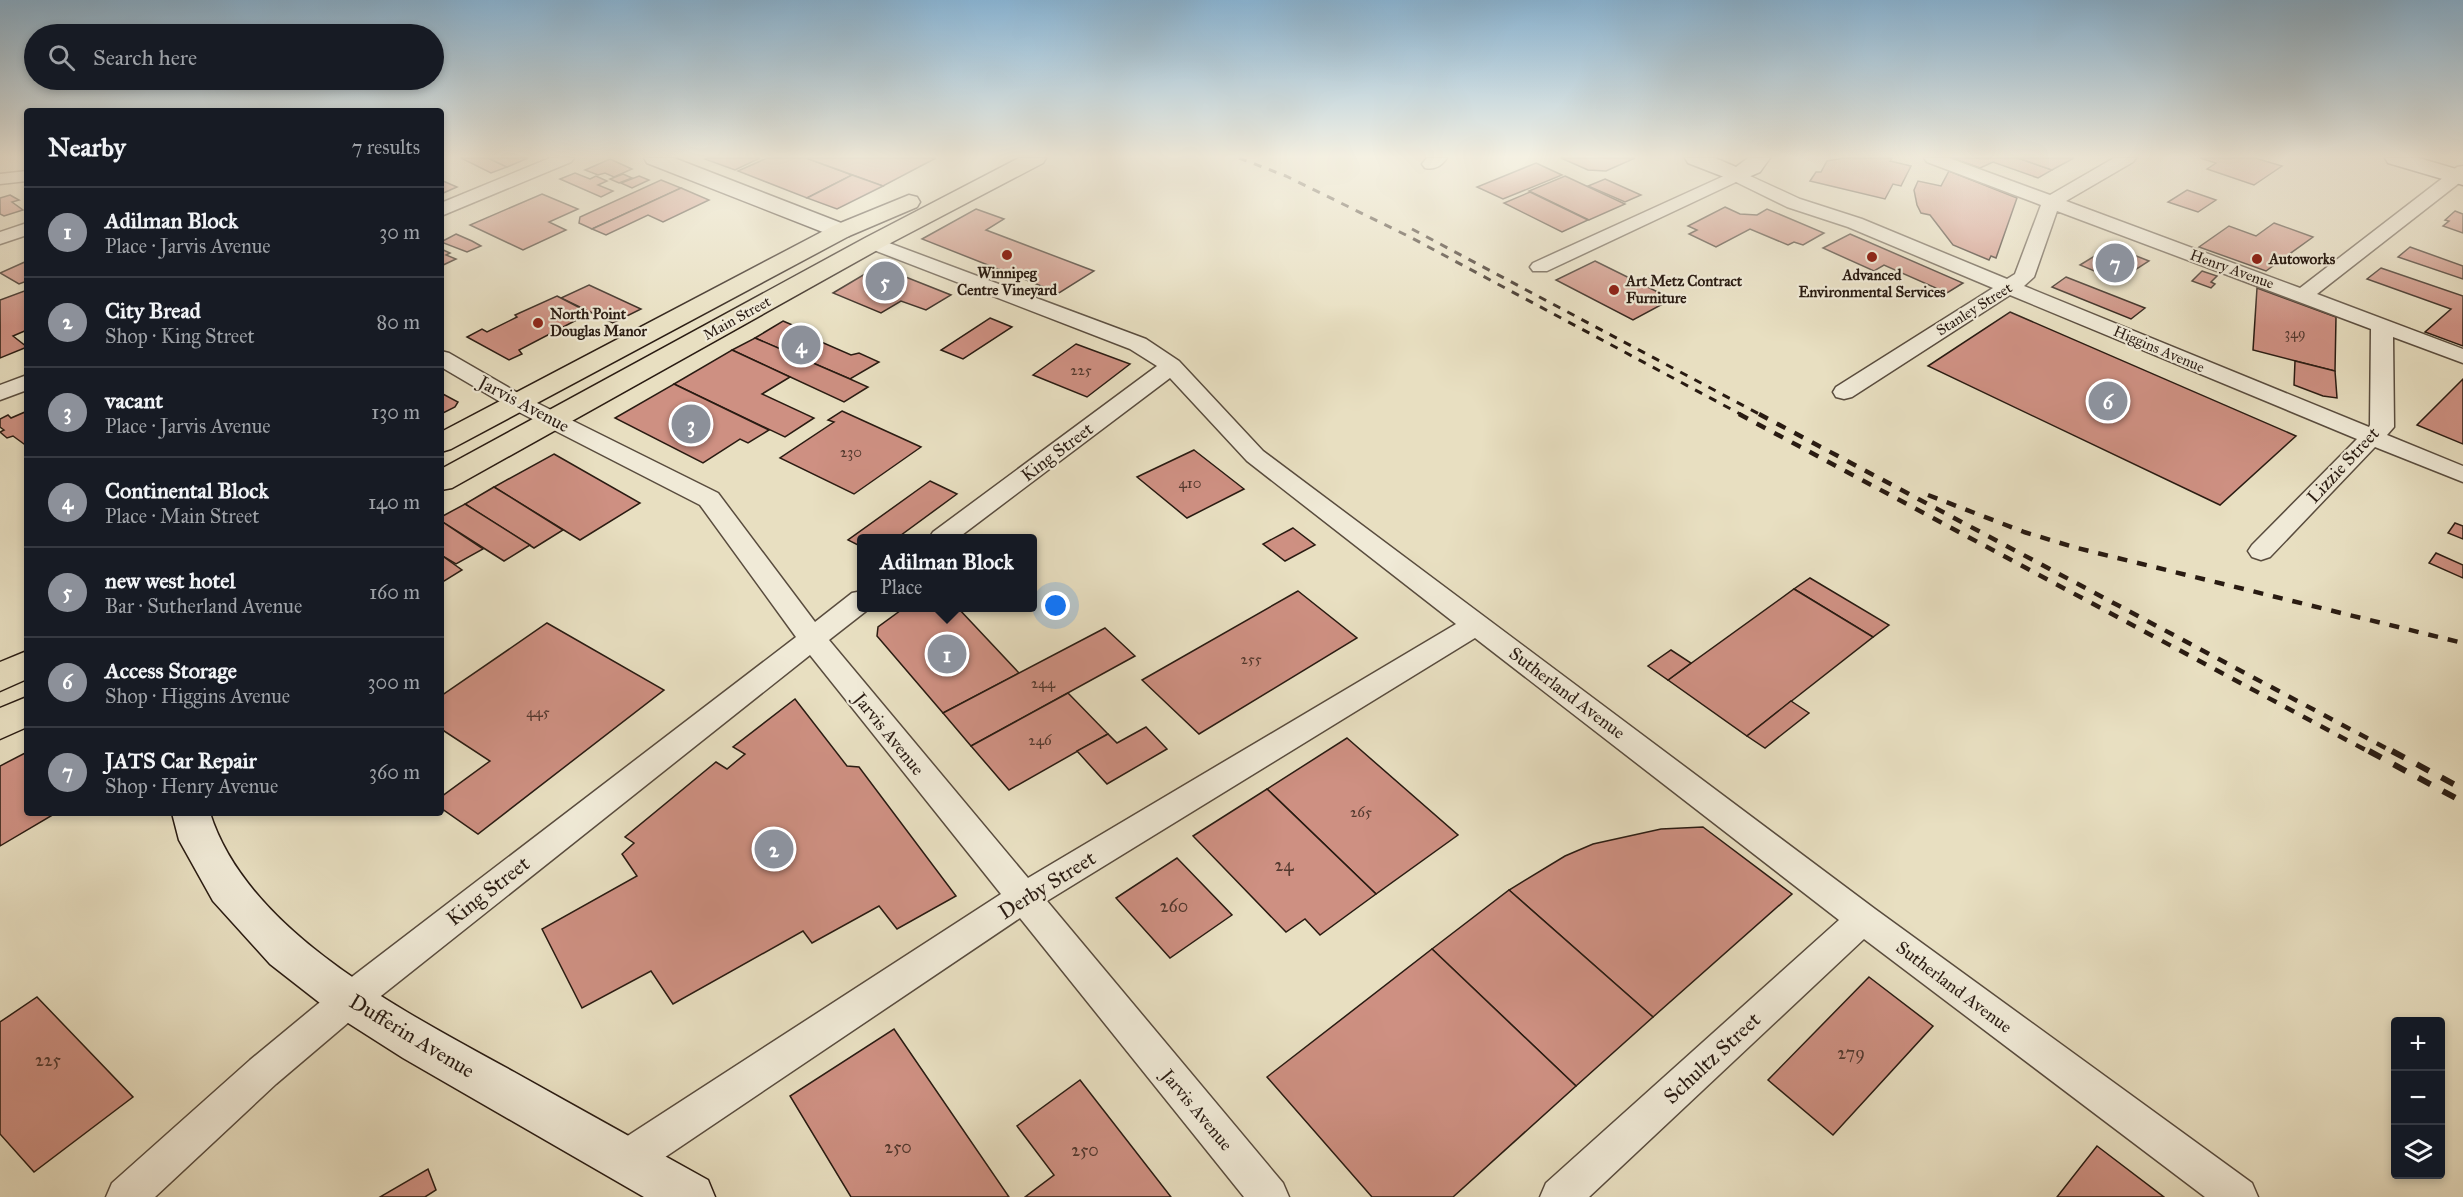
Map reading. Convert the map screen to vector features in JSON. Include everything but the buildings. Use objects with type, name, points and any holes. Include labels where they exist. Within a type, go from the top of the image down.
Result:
[{"type":"main road","name":"Main Street","points":[[444,440],[840,231],[881,214]]},
{"type":"main road","name":"Main Street","points":[[444,479],[929,214]]},
{"type":"main road","points":[[0,678],[24,665]]},
{"type":"main road","points":[[0,725],[24,712]]},
{"type":"street","points":[[797,214],[840,231]]},
{"type":"street","points":[[1540,267],[1654,214]]},
{"type":"street","name":"Higgins Avenue","points":[[1821,214],[1855,223],[2463,475]]},
{"type":"street","name":"Stanley Street","points":[[1844,392],[2024,277],[2047,214]]},
{"type":"street","name":"Henry Avenue","points":[[2083,214],[2463,356]]},
{"type":"street","points":[[2302,296],[2410,214]]},
{"type":"street","points":[[0,238],[24,230]]},
{"type":"street","name":"Sutherland Avenue","points":[[873,243],[1138,344],[1171,366],[1255,456],[1863,919],[2238,1197]]},
{"type":"street","name":"Lizzie Street","points":[[2261,551],[2382,427],[2382,326]]},
{"type":"street","name":"Jarvis Avenue","points":[[444,360],[517,402],[709,499],[811,637],[1269,1197]]},
{"type":"street","name":"King Street","points":[[947,534],[1171,366]]},
{"type":"street","points":[[0,393],[24,383]]},
{"type":"street","name":"King Street","points":[[126,1197],[263,1072],[350,1000],[857,603]]},
{"type":"street","name":"Derby Street","points":[[626,1160],[1023,898],[1477,624]]},
{"type":"street","name":"Dufferin Avenue","points":[[192,816],[199,840],[227,889],[285,951],[350,1000],[419,1043],[691,1197]]},
{"type":"street","name":"Schultz Street","points":[[1560,1197],[1863,919]]},
{"type":"railway","points":[[1363,214],[1742,415]]},
{"type":"railway","points":[[1412,229],[1761,415]]},
{"type":"railway","points":[[1739,414],[2371,753]]},
{"type":"railway","points":[[1759,414],[2395,753]]},
{"type":"railway","points":[[1928,495],[2024,532],[2077,548],[2463,643]]},
{"type":"railway","points":[[2369,751],[2463,802]]},
{"type":"railway","points":[[2392,751],[2463,789]]},
{"type":"place","name":"Winnipeg Centre Vineyard","points":[[1007,255]]},
{"type":"place","name":"Advanced Environmental Services","points":[[1872,257]]},
{"type":"place","name":"Autoworks","points":[[2257,259]]},
{"type":"place","name":"JATS Car Repair","points":[[2115,263]]},
{"type":"place","name":"new west hotel","points":[[885,281]]},
{"type":"place","name":"Art Metz Contract Furniture","points":[[1614,290]]},
{"type":"place","name":"North Point Douglas Manor","points":[[538,323]]},
{"type":"place","name":"Continental Block","points":[[801,345]]},
{"type":"place","name":"Access Storage","points":[[2108,401]]},
{"type":"place","name":"vacant","points":[[691,424]]},
{"type":"place","name":"Adilman Block","points":[[947,654]]},
{"type":"place","name":"City Bread","points":[[774,849]]}]
